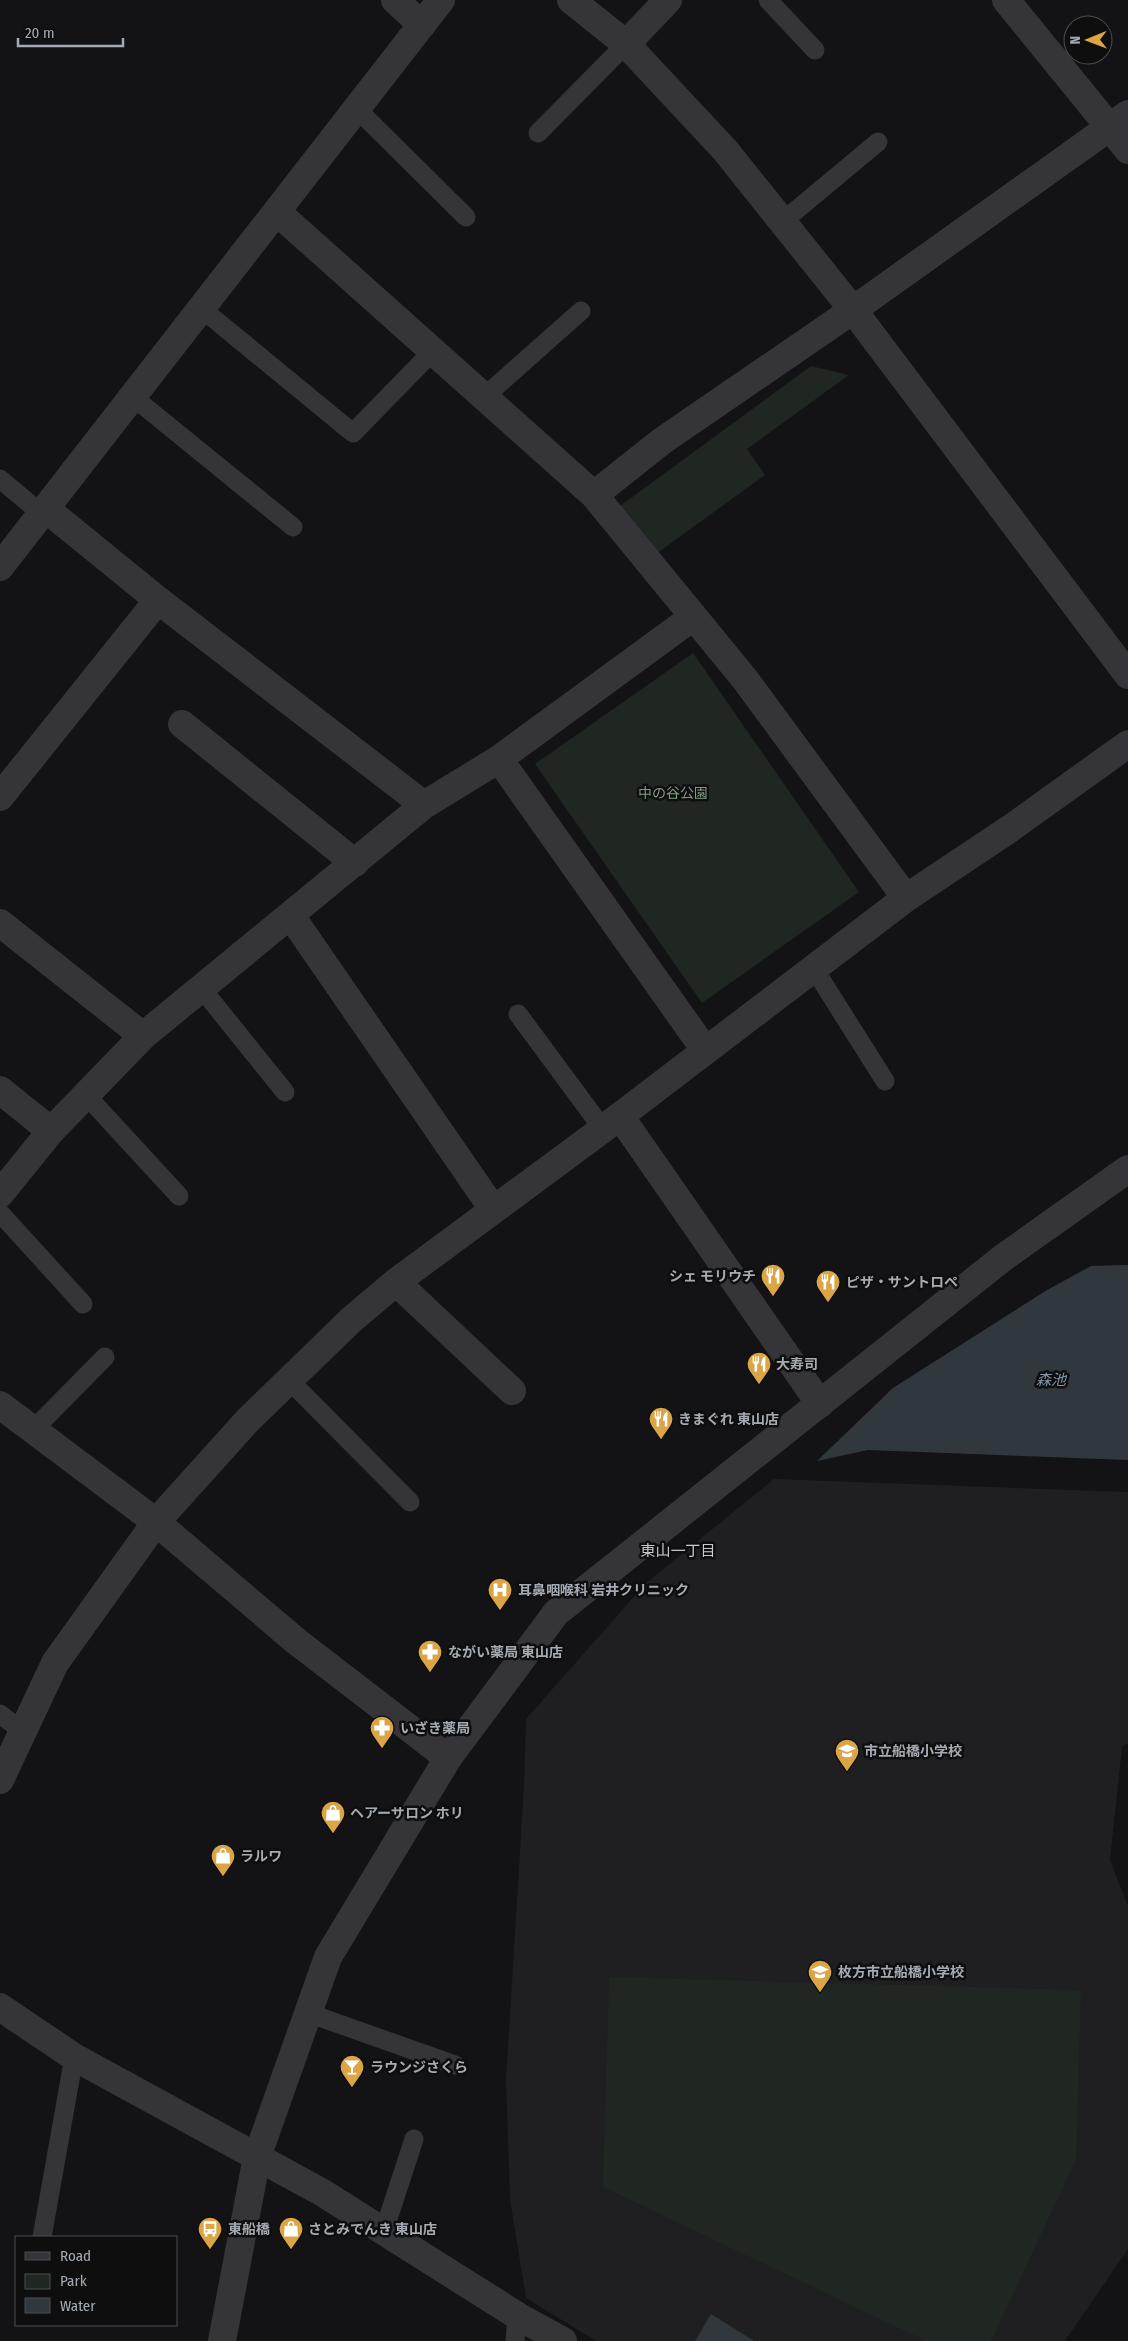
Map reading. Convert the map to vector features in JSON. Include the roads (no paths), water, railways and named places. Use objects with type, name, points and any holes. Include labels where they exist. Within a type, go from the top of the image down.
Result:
[{"type":"street","points":[[395,0],[422,25]]},
{"type":"street","points":[[0,567],[442,0]]},
{"type":"street","points":[[571,0],[626,44],[725,150],[853,310],[1128,675]]},
{"type":"street","points":[[626,44],[668,0]]},
{"type":"street","points":[[1006,0],[1119,120],[1128,150]]},
{"type":"street","points":[[594,495],[662,441],[853,310],[1119,120]]},
{"type":"street","points":[[277,212],[594,495],[744,678],[906,898]]},
{"type":"street","points":[[44,512],[424,805]]},
{"type":"street","points":[[0,797],[158,600]]},
{"type":"street","points":[[0,1194],[51,1131],[143,1036],[424,805],[499,759],[693,617]]},
{"type":"street","points":[[182,724],[355,863]]},
{"type":"street","points":[[0,1780],[55,1663],[156,1522],[247,1421],[351,1320],[396,1282],[612,1123],[813,967],[906,898],[1011,828],[1128,744]]},
{"type":"street","points":[[499,759],[705,1050]]},
{"type":"street","points":[[291,916],[493,1209]]},
{"type":"street","points":[[0,923],[143,1036]]},
{"type":"street","points":[[0,1090],[51,1131]]},
{"type":"street","points":[[612,1123],[820,1404]]},
{"type":"street","points":[[222,2341],[257,2158],[328,1956],[448,1758],[556,1613],[1004,1257],[1128,1170]]},
{"type":"street","points":[[396,1282],[512,1391]]},
{"type":"street","points":[[0,1405],[156,1522],[296,1641],[448,1758]]},
{"type":"street","points":[[0,2007],[74,2056],[323,2193],[384,2231],[516,2328],[563,2341]]},
{"type":"lane","points":[[768,0],[815,50]]},
{"type":"lane","points":[[538,133],[626,44]]},
{"type":"lane","points":[[357,109],[466,217]]},
{"type":"lane","points":[[782,222],[878,142]]},
{"type":"lane","points":[[202,309],[354,433],[433,351]]},
{"type":"lane","points":[[484,397],[581,311]]},
{"type":"lane","points":[[133,396],[293,527]]},
{"type":"lane","points":[[0,479],[44,512]]},
{"type":"lane","points":[[813,967],[885,1081]]},
{"type":"lane","points":[[202,989],[285,1092]]},
{"type":"lane","points":[[518,1014],[612,1123]]},
{"type":"lane","points":[[86,1095],[179,1196]]},
{"type":"lane","points":[[0,1213],[83,1304]]},
{"type":"lane","points":[[33,1430],[105,1357]]},
{"type":"lane","points":[[289,1380],[410,1502]]},
{"type":"lane","points":[[0,1714],[22,1731]]},
{"type":"lane","points":[[308,2013],[455,2065]]},
{"type":"lane","points":[[42,2236],[74,2056]]},
{"type":"lane","points":[[384,2231],[414,2139]]},
{"type":"water","name":"森池","points":[[1128,1265],[1128,1460],[868,1450],[817,1461],[893,1388],[1047,1290],[1091,1266]]},
{"type":"water","points":[[711,2314],[754,2341],[695,2341]]},
{"type":"place","name":"シェ モリウチ","points":[[773,1297]]},
{"type":"place","name":"ピザ・サントロペ","points":[[828,1303]]},
{"type":"place","name":"大寿司","points":[[759,1385]]},
{"type":"place","name":"きまぐれ 東山店","points":[[661,1440]]},
{"type":"place","name":"耳鼻咽喉科 岩井クリニック","points":[[500,1611]]},
{"type":"place","name":"ながい薬局 東山店","points":[[430,1673]]},
{"type":"place","name":"いざき薬局","points":[[382,1749]]},
{"type":"place","name":"市立船橋小学校","points":[[847,1772]]},
{"type":"place","name":"ヘアーサロン ホリ","points":[[333,1834]]},
{"type":"place","name":"ラルワ","points":[[223,1877]]},
{"type":"place","name":"枚方市立船橋小学校","points":[[820,1993]]},
{"type":"place","name":"ラウンジさくら","points":[[352,2088]]},
{"type":"place","name":"東船橋","points":[[210,2250]]},
{"type":"place","name":"さとみでんき 東山店","points":[[291,2250]]},
{"type":"district","name":"東山一丁目","points":[[678,1551]]},
{"type":"park label","name":"中の谷公園","points":[[673,793]]}]
